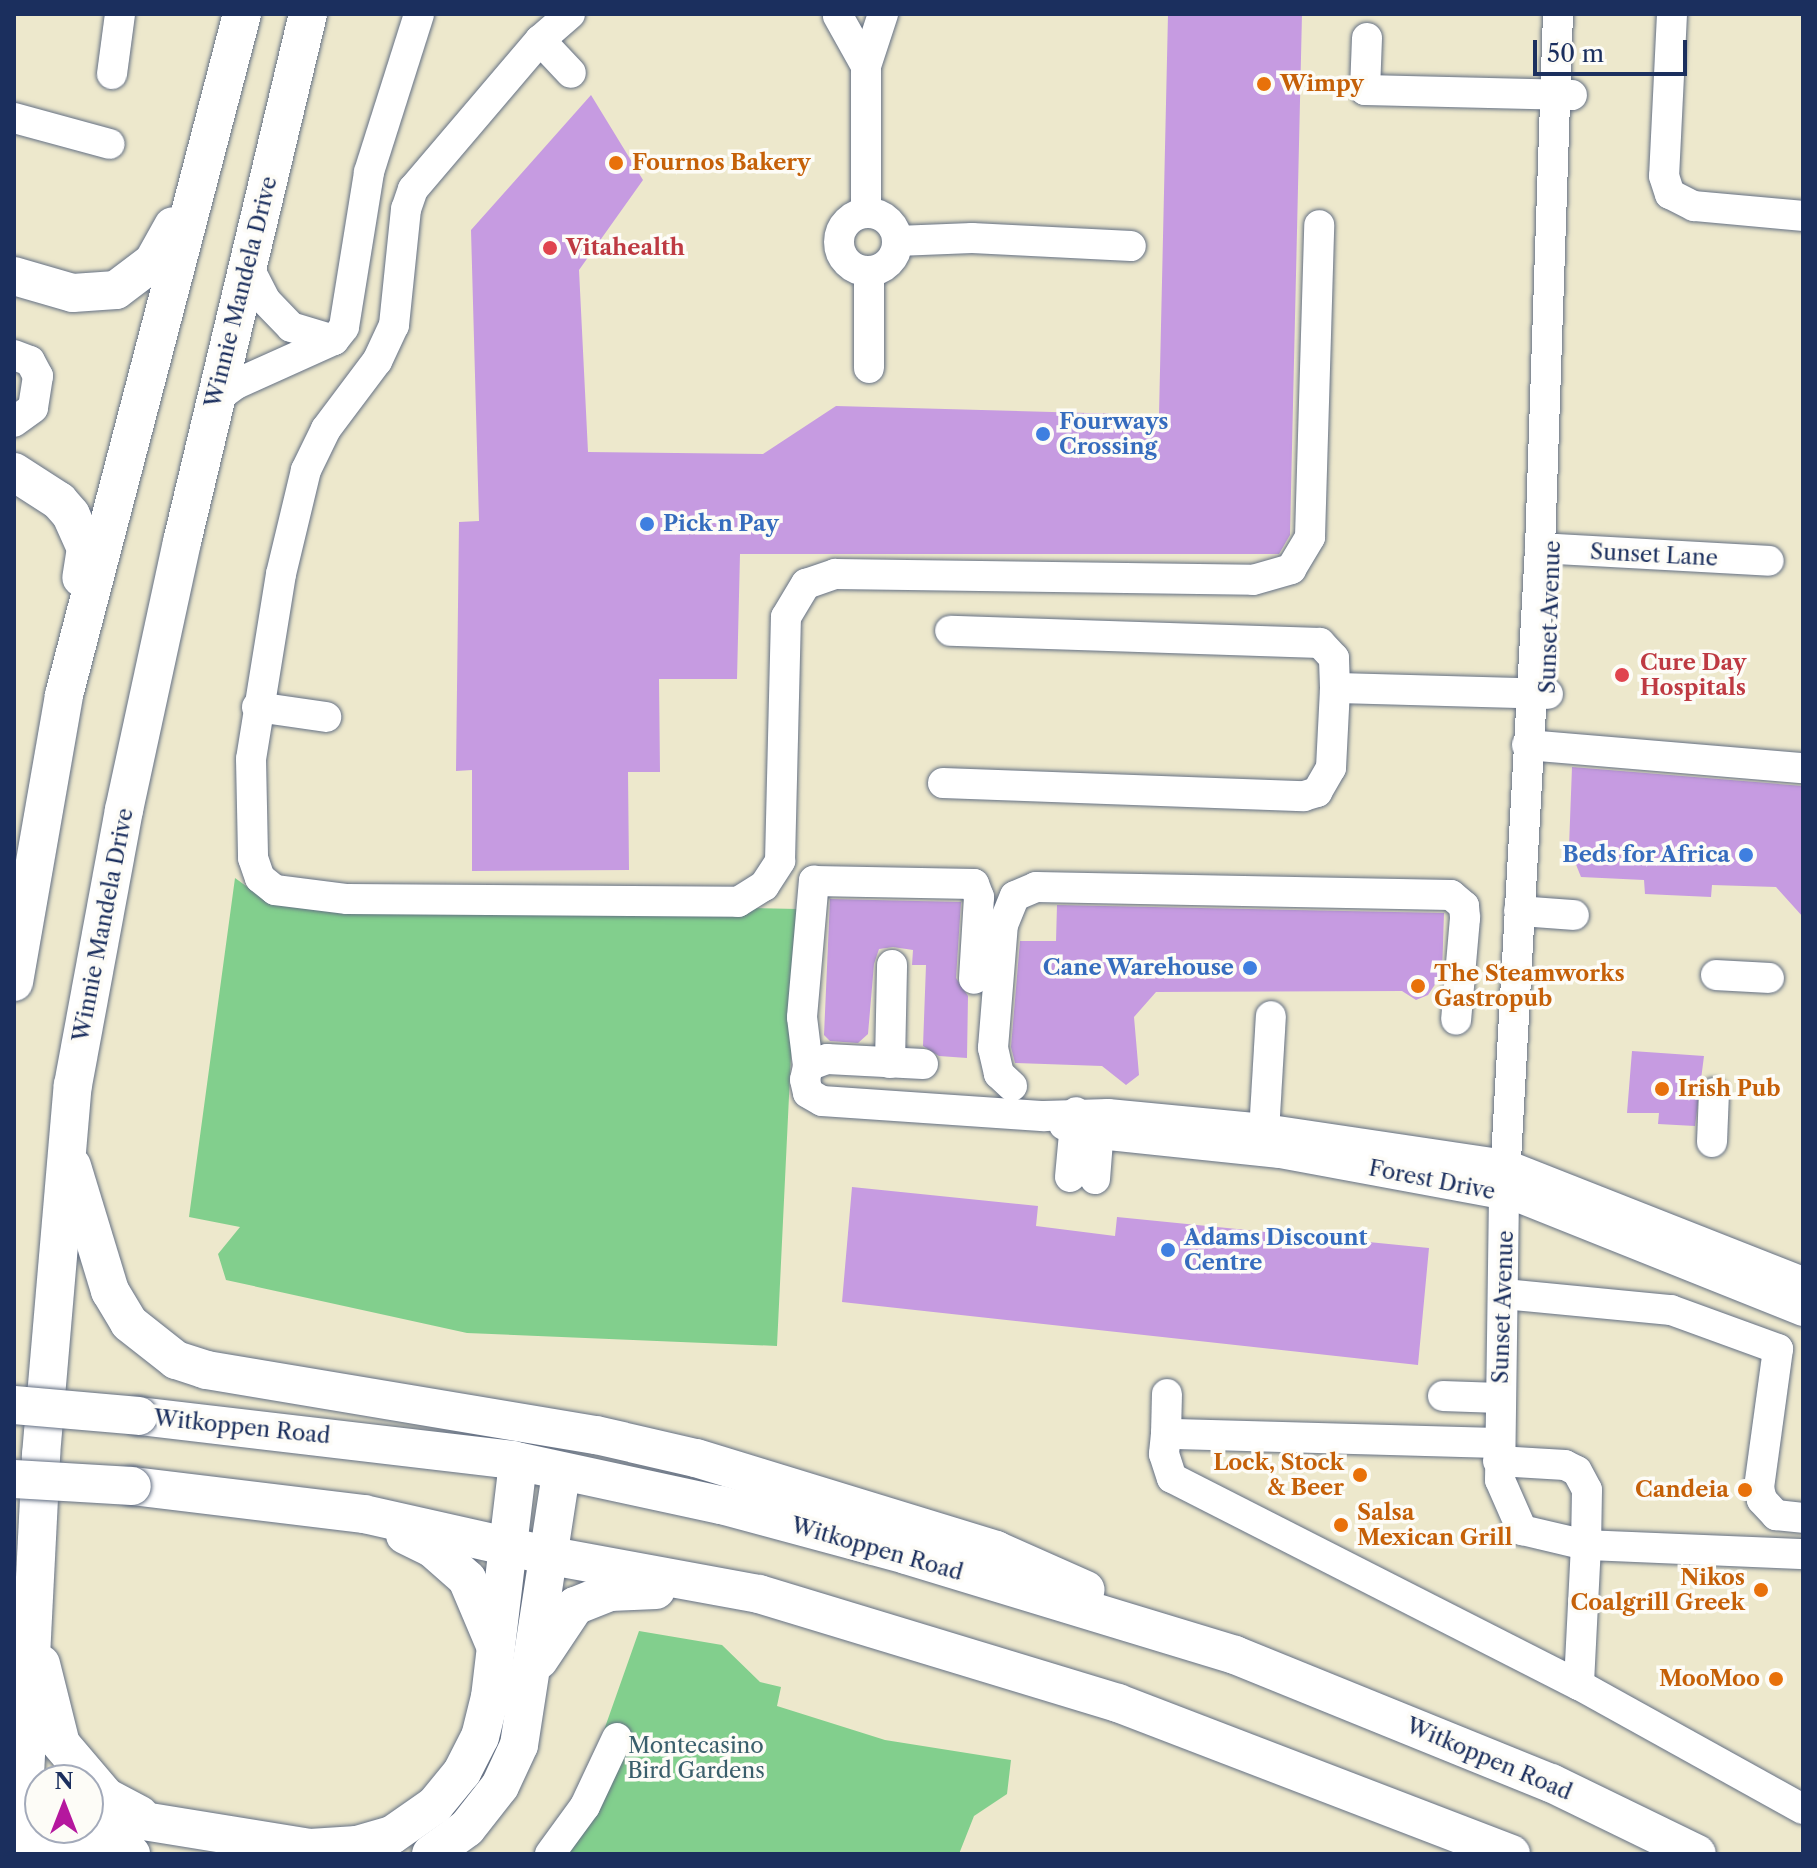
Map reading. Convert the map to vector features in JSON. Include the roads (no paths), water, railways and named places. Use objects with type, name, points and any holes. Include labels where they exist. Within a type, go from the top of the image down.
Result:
[{"type":"main road","points":[[14,982],[64,695],[242,14]]},
{"type":"main road","name":"Winnie Mandela Drive","points":[[22,1819],[31,1607],[65,1140],[124,810],[214,400],[249,268],[308,14]]},
{"type":"main road","points":[[14,276],[89,295],[129,284],[153,262],[199,178]]},
{"type":"main road","points":[[14,472],[59,501],[80,531],[86,548],[65,648],[64,695]]},
{"type":"main road","points":[[65,1140],[110,1291],[129,1323],[176,1360],[206,1370],[596,1435],[797,1486],[996,1550],[1235,1655]]},
{"type":"main road","name":"Witkoppen Road","points":[[14,1405],[139,1416],[518,1462],[721,1505],[891,1551],[1235,1655],[1551,1783],[1697,1854]]},
{"type":"main road","points":[[104,1815],[310,1848],[357,1845],[392,1835],[435,1805],[462,1772],[480,1737],[497,1653],[518,1462]]},
{"type":"main road","points":[[431,1854],[467,1828],[500,1786],[519,1745],[561,1473]]},
{"type":"main road","points":[[14,1479],[132,1486],[364,1514],[546,1555],[759,1594],[1118,1703],[1511,1854]]},
{"type":"main road","points":[[364,1514],[432,1548],[467,1579],[497,1653]]},
{"type":"main road","points":[[531,1673],[559,1625],[591,1597],[633,1588],[759,1594]]},
{"type":"main road","points":[[31,1607],[49,1706],[61,1744],[106,1797],[163,1827]]},
{"type":"main road","points":[[22,1819],[131,1854]]},
{"type":"street","points":[[112,74],[120,14]]},
{"type":"street","points":[[214,400],[236,384],[334,340],[349,313],[369,172],[419,14]]},
{"type":"street","points":[[837,15],[861,22],[882,14]]},
{"type":"street","points":[[866,213],[866,66],[882,14]]},
{"type":"street","name":"Sunset Avenue","points":[[1558,14],[1564,96],[1537,746],[1499,1398],[1498,1452],[1503,1496],[1522,1530],[1586,1545],[1803,1554]]},
{"type":"street","name":"Sunset Avenue","points":[[1546,549],[1554,152],[1578,14]]},
{"type":"street","points":[[1672,14],[1664,176],[1670,194],[1694,206],[1803,216]]},
{"type":"street","points":[[837,15],[866,66]]},
{"type":"street","points":[[557,23],[571,73]]},
{"type":"street","points":[[557,23],[408,198],[394,325],[377,361],[326,429],[306,470],[257,707],[249,806],[253,858],[260,878],[275,890],[347,899],[738,902],[764,886],[780,861],[786,617],[806,584],[835,574],[1253,580],[1291,569],[1310,537],[1319,225]]},
{"type":"street","points":[[1367,38],[1365,90],[1564,96]]},
{"type":"street","points":[[1507,95],[1531,109],[1554,152]]},
{"type":"street","points":[[14,118],[110,144]]},
{"type":"street","points":[[866,213],[884,218],[897,241],[886,265],[869,271],[845,261],[838,244],[849,220],[866,213]]},
{"type":"street","points":[[897,241],[972,238],[1131,246]]},
{"type":"street","points":[[249,268],[265,300],[291,327],[334,340]]},
{"type":"street","points":[[869,271],[869,368]]},
{"type":"street","points":[[14,355],[30,361],[38,376],[33,408],[14,422]]},
{"type":"street","name":"Sunset Lane","points":[[1546,549],[1769,561]]},
{"type":"street","points":[[943,783],[1304,796],[1317,792],[1331,768],[1335,688],[1334,658],[1320,643],[950,631]]},
{"type":"street","points":[[1335,688],[1538,694]]},
{"type":"street","points":[[257,707],[326,717]]},
{"type":"street","points":[[1537,746],[1803,768]]},
{"type":"street","points":[[923,1064],[827,1059],[808,1066],[802,1017],[814,881],[974,884],[979,897],[974,979]]},
{"type":"street","points":[[1012,1086],[999,1074],[993,1048],[1003,925],[1015,896],[1036,887],[1451,895],[1464,906],[1465,918],[1456,1020]]},
{"type":"street","points":[[1528,911],[1574,915]]},
{"type":"street","points":[[890,1063],[892,965]]},
{"type":"street","points":[[1716,975],[1769,978]]},
{"type":"street","points":[[1264,1140],[1271,1016]]},
{"type":"street","name":"Forest Drive","points":[[808,1066],[808,1093],[822,1101],[1044,1116],[1264,1140],[1511,1188],[1803,1282]]},
{"type":"street","points":[[1712,1142],[1714,1093]]},
{"type":"street","points":[[1082,1178],[1087,1123]]},
{"type":"street","name":"Forest Drive","points":[[1511,1188],[1803,1311]]},
{"type":"street","points":[[1504,1294],[1671,1310],[1778,1349],[1759,1488],[1762,1500],[1776,1515],[1803,1518]]},
{"type":"street","points":[[1167,1394],[1164,1454],[1172,1478],[1579,1685],[1803,1809]]},
{"type":"street","points":[[1443,1396],[1499,1398]]},
{"type":"street","points":[[1166,1434],[1498,1452],[1565,1465],[1577,1471],[1587,1490],[1579,1685]]},
{"type":"street","points":[[550,1854],[585,1806],[617,1738]]},
{"type":"place","name":"Wimpy","points":[[1264,84]]},
{"type":"place","name":"Fournos Bakery","points":[[616,163]]},
{"type":"place","name":"Vitahealth","points":[[550,248]]},
{"type":"place","name":"Fourways Crossing","points":[[1043,434]]},
{"type":"place","name":"Pick n Pay","points":[[647,524]]},
{"type":"place","name":"Cure Day Hospitals","points":[[1622,675]]},
{"type":"place","name":"Beds for Africa","points":[[1746,855]]},
{"type":"place","name":"Cane Warehouse","points":[[1250,968]]},
{"type":"place","name":"The Steamworks Gastropub","points":[[1418,986]]},
{"type":"place","name":"Irish Pub","points":[[1662,1089]]},
{"type":"place","name":"Adams Discount Centre","points":[[1168,1250]]},
{"type":"place","name":"Lock, Stock & Beer","points":[[1360,1475]]},
{"type":"place","name":"Candeia","points":[[1745,1490]]},
{"type":"place","name":"Salsa Mexican Grill","points":[[1341,1525]]},
{"type":"place","name":"Nikos Coalgrill Greek","points":[[1761,1590]]},
{"type":"place","name":"MooMoo","points":[[1776,1679]]},
{"type":"park label","name":"Montecasino Bird Gardens","points":[[696,1758]]}]
